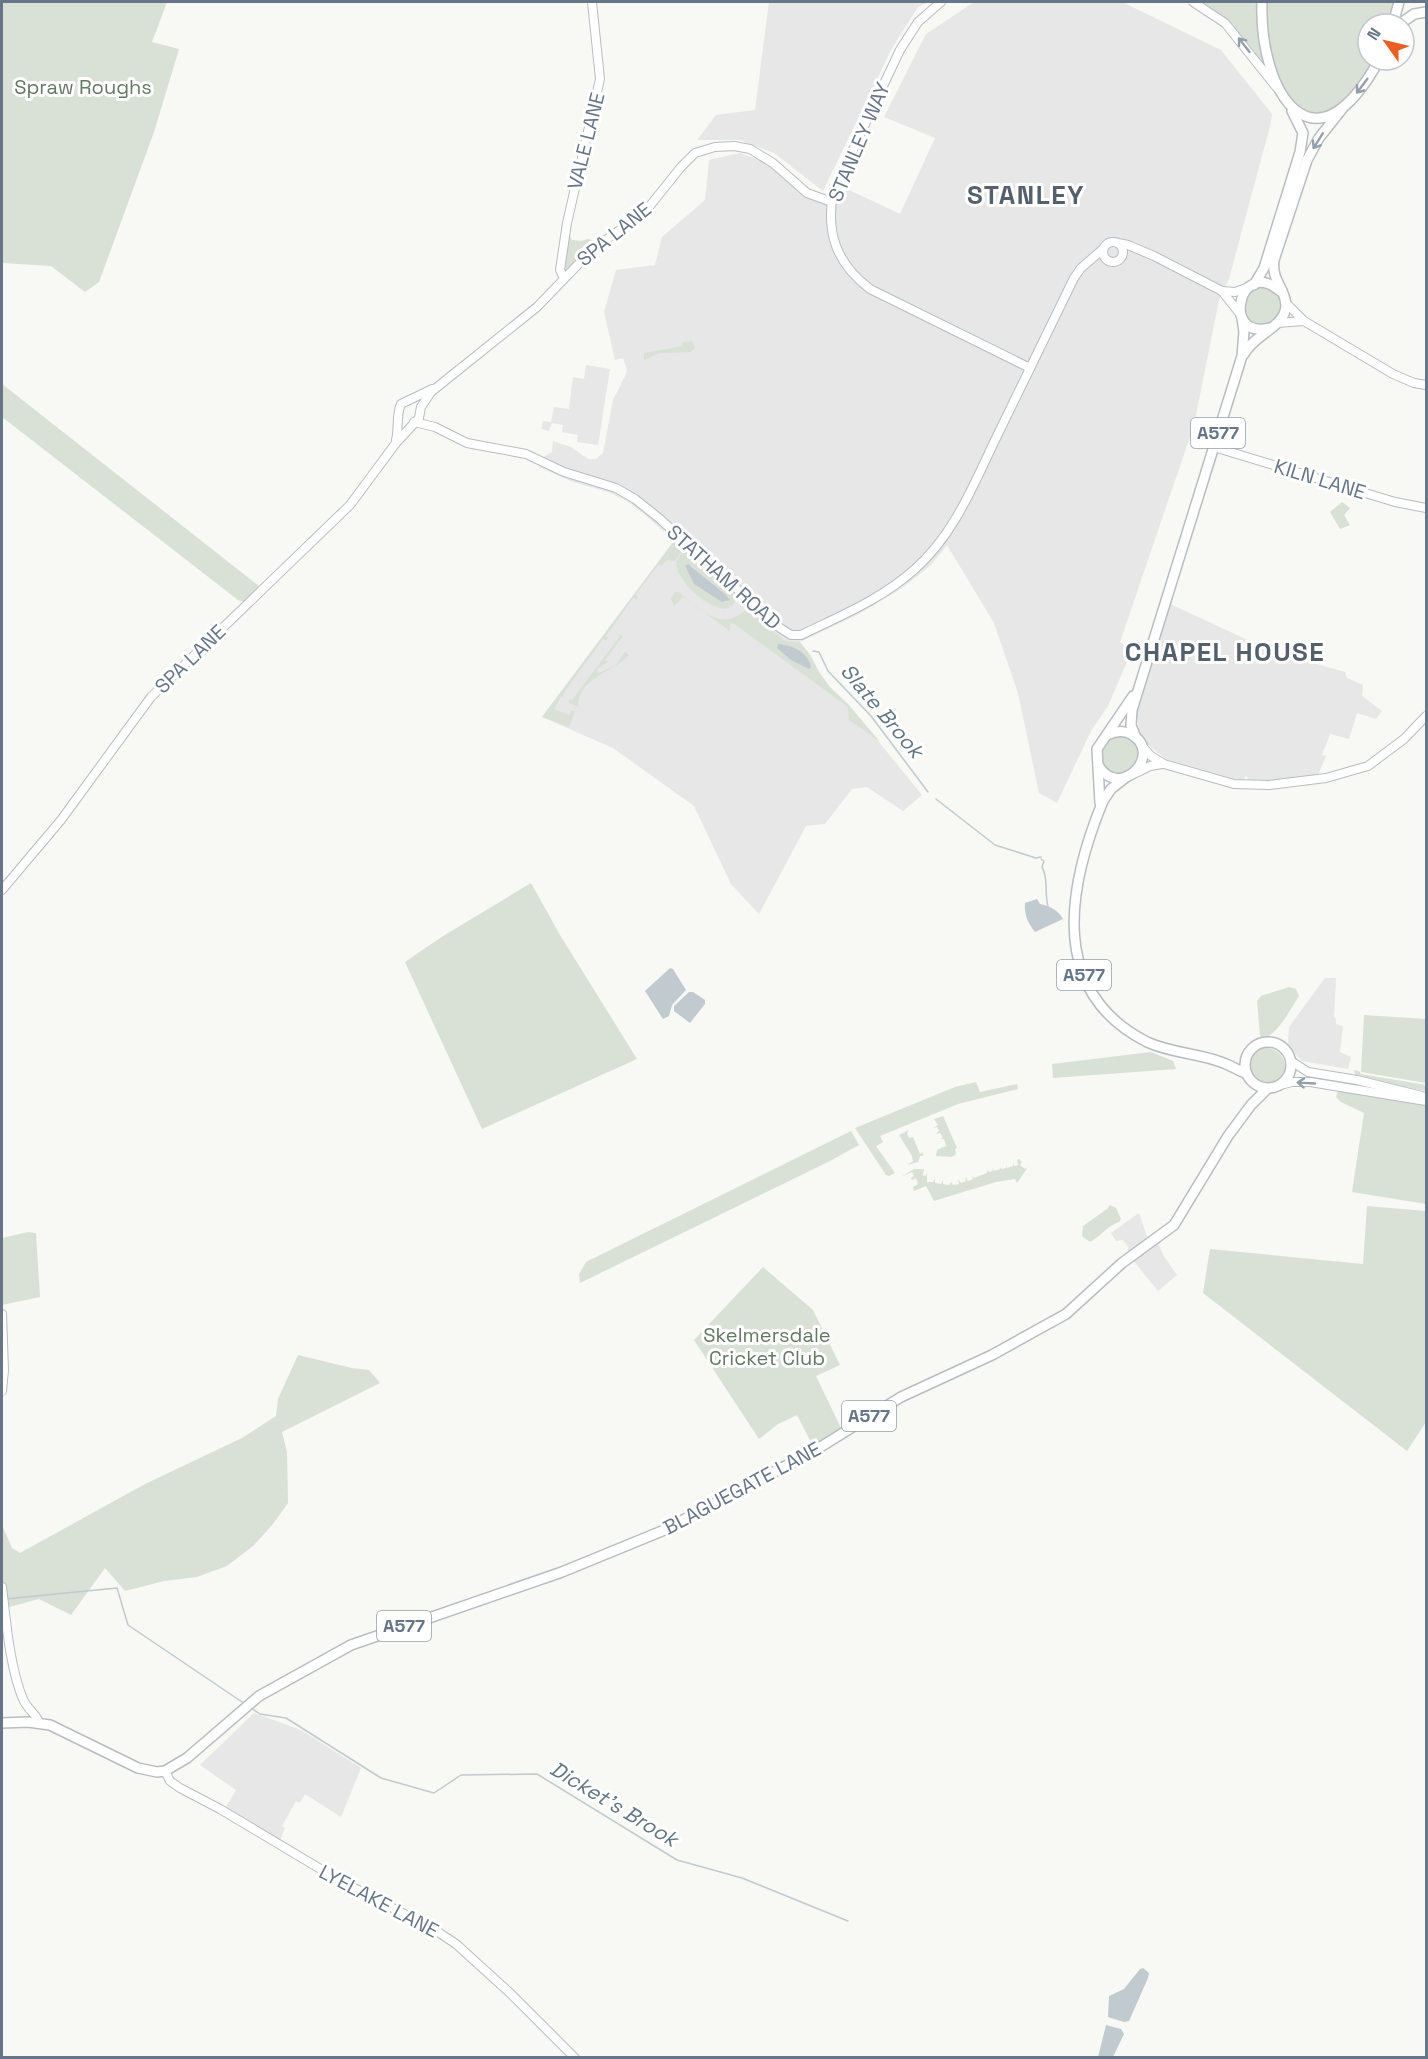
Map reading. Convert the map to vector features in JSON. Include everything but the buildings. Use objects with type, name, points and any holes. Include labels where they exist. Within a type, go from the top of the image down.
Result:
[{"type":"main road","name":"A577","points":[[1262,2],[1263,36],[1273,77],[1303,133],[1297,176],[1264,268],[1240,299],[1244,330],[1242,356],[1138,686],[1131,721],[1143,756],[1141,764],[1111,789],[1100,806],[1078,879],[1073,907],[1075,945],[1084,976],[1103,1007],[1120,1024],[1137,1036],[1162,1048],[1225,1063],[1234,1063],[1246,1058],[1256,1046],[1269,1042],[1281,1046],[1291,1061]]},
{"type":"main road","name":"A577","points":[[1297,176],[1319,138],[1371,72]]},
{"type":"main road","name":"A577","points":[[1286,102],[1300,114],[1314,118],[1329,116],[1342,109]]},
{"type":"main road","name":"A577","points":[[1285,302],[1274,277],[1273,267],[1286,209]]},
{"type":"main road","points":[[1251,286],[1268,283],[1280,291]]},
{"type":"main road","points":[[1241,316],[1252,327],[1258,329],[1275,326],[1285,314],[1285,302]]},
{"type":"main road","name":"A577","points":[[1242,356],[1254,339],[1275,326]]},
{"type":"main road","name":"A577","points":[[1100,806],[1097,749],[1138,686]]},
{"type":"main road","points":[[1105,736],[1118,731],[1137,740]]},
{"type":"main road","points":[[1097,762],[1100,768],[1111,777],[1128,776]]},
{"type":"main road","points":[[1246,1058],[1246,1074]]},
{"type":"main road","points":[[1280,1085],[1289,1075],[1291,1061]]},
{"type":"main road","name":"A577","points":[[1225,1063],[1246,1074],[1254,1084],[1251,1105]]},
{"type":"main road","points":[[1254,1084],[1267,1089]]},
{"type":"main road","name":"A577","points":[[1251,1105],[1267,1089],[1280,1085]]},
{"type":"main road","name":"BLAGUEGATE LANE","points":[[161,1772],[175,1767],[187,1758],[255,1699],[358,1642],[562,1572],[662,1531],[814,1451],[901,1397],[992,1355],[1057,1320],[1077,1305],[1122,1263],[1174,1225],[1228,1136],[1251,1105]]},
{"type":"main road","points":[[2,1723],[39,1722],[64,1731],[138,1768],[161,1772]]},
{"type":"street","name":"VALE LANE","points":[[564,278],[560,270],[567,223],[600,79],[592,2]]},
{"type":"street","name":"STANLEY WAY","points":[[941,2],[918,22],[900,50],[833,192],[831,227],[843,261],[854,277],[870,289],[1030,368]]},
{"type":"street","points":[[1193,2],[1225,23],[1279,91]]},
{"type":"street","name":"SPA LANE","points":[[421,408],[425,399],[436,387],[527,316],[593,249],[645,212],[685,162],[696,153],[707,149],[734,146],[755,151],[773,163],[807,193],[832,202]]},
{"type":"street","points":[[1106,259],[1103,249],[1109,243],[1118,243],[1147,253],[1222,291],[1235,292],[1251,286]]},
{"type":"street","points":[[1118,243],[1123,251],[1121,257]]},
{"type":"street","name":"STATHAM ROAD","points":[[414,422],[435,427],[467,443],[526,454],[564,472],[616,488],[635,499],[660,519],[780,628],[796,636],[801,635],[885,592],[933,552],[967,497],[1074,278],[1103,249]]},
{"type":"street","points":[[1087,263],[1106,259],[1113,262],[1132,254],[1147,253]]},
{"type":"street","points":[[1222,291],[1241,316]]},
{"type":"street","points":[[1285,302],[1304,321],[1394,374],[1414,383],[1426,385]]},
{"type":"street","points":[[1275,326],[1290,321],[1304,321]]},
{"type":"street","name":"SPA LANE","points":[[408,400],[436,387]]},
{"type":"street","points":[[408,400],[414,400],[421,408],[419,418],[414,422],[403,420],[399,415],[399,407],[408,400]]},
{"type":"street","name":"STATHAM ROAD","points":[[421,408],[435,427]]},
{"type":"street","name":"SPA LANE","points":[[396,443],[399,415]]},
{"type":"street","name":"SPA LANE","points":[[2,890],[61,820],[155,692],[340,516],[414,422]]},
{"type":"street","name":"KILN LANE","points":[[1214,447],[1395,502],[1426,508]]},
{"type":"street","points":[[1137,740],[1151,756],[1164,764],[1241,786],[1269,785],[1326,778],[1375,762],[1408,736],[1426,716]]},
{"type":"street","points":[[1128,776],[1150,766],[1164,764]]},
{"type":"street","points":[[1291,1061],[1308,1072],[1357,1080],[1426,1099]]},
{"type":"street","points":[[1325,1075],[1332,1086]]},
{"type":"street","points":[[1280,1085],[1300,1082],[1426,1099]]},
{"type":"street","points":[[2,1314],[4,1362],[2,1391]]},
{"type":"street","points":[[2,1591],[22,1698],[39,1722]]},
{"type":"street","name":"LYELAKE LANE","points":[[161,1772],[180,1788],[220,1809],[354,1889],[435,1930],[456,1944],[521,2003],[575,2058]]},
{"type":"shaded area","points":[[769,2],[929,2],[918,7],[891,50],[823,191],[774,153],[740,140],[697,140],[716,115],[755,110]]},
{"type":"shaded area","points":[[974,2],[1124,3],[1221,50],[1272,114],[1270,126],[1229,279],[1219,300],[1194,425],[1120,642],[1132,650],[1108,706],[1091,731],[1057,803],[1039,793],[1018,693],[994,623],[947,545],[931,565],[901,589],[857,615],[800,642],[787,660],[852,709],[922,795],[903,811],[867,787],[852,789],[825,824],[806,826],[759,914],[731,884],[694,806],[613,748],[542,717],[674,541],[627,501],[539,467],[543,457],[552,452],[553,441],[571,447],[588,459],[596,459],[603,453],[613,400],[627,370],[623,358],[615,360],[604,312],[616,270],[655,265],[662,237],[705,200],[709,160],[740,153],[765,162],[801,193],[818,202],[845,188],[900,214],[935,138],[884,117],[926,34]]},
{"type":"shaded area","points":[[586,365],[610,369],[598,445],[577,442],[578,435],[562,432],[563,425],[552,423],[549,431],[541,429],[543,421],[551,422],[554,407],[569,409],[573,377],[584,379]]},
{"type":"shaded area","points":[[688,564],[730,600],[722,602],[694,584],[685,566]]},
{"type":"shaded area","points":[[1166,602],[1271,651],[1345,672],[1347,678],[1363,685],[1362,696],[1382,711],[1376,719],[1357,713],[1349,739],[1330,734],[1322,755],[1326,756],[1318,775],[1265,781],[1250,781],[1246,776],[1242,781],[1166,759],[1141,739],[1136,710]]},
{"type":"shaded area","points":[[778,644],[799,650],[807,657],[811,667],[809,669],[791,660],[777,648]]},
{"type":"shaded area","points":[[1037,899],[1040,904],[1050,907],[1063,919],[1035,932],[1027,919],[1025,903]]},
{"type":"shaded area","points":[[670,968],[673,969],[686,990],[672,1005],[669,1016],[663,1019],[645,991]]},
{"type":"shaded area","points":[[1325,978],[1336,978],[1334,1017],[1336,1024],[1343,1026],[1340,1052],[1351,1057],[1348,1069],[1302,1061],[1288,1046],[1289,1027]]},
{"type":"shaded area","points":[[689,992],[705,1000],[705,1004],[690,1023],[674,1011],[674,1006]]},
{"type":"shaded area","points":[[1139,1213],[1148,1239],[1155,1234],[1163,1255],[1177,1275],[1158,1291],[1128,1254],[1128,1247],[1123,1240],[1116,1241],[1111,1233]]},
{"type":"shaded area","points":[[254,1713],[301,1730],[361,1768],[341,1817],[305,1794],[300,1803],[296,1801],[282,1826],[285,1828],[279,1843],[226,1807],[236,1790],[200,1765]]},
{"type":"shaded area","points":[[1143,1968],[1149,1973],[1148,1978],[1129,2021],[1124,2022],[1108,2017],[1109,1996],[1124,1989]]},
{"type":"shaded area","points":[[1106,2025],[1121,2029],[1124,2034],[1113,2057],[1098,2057]]},
{"type":"green space","name":"Spraw Roughs","points":[[2,2],[167,2],[152,42],[179,49],[154,132],[99,282],[85,292],[51,266],[2,263]]},
{"type":"green space","points":[[1201,2],[1258,2],[1260,40],[1267,71],[1229,24]]},
{"type":"green space","points":[[1265,2],[1395,2],[1393,12],[1356,12],[1356,72],[1367,72],[1343,102],[1335,109],[1325,113],[1312,114],[1299,109],[1288,99],[1275,67]]},
{"type":"green space","points":[[568,232],[572,240],[596,241],[604,238],[565,272],[563,269]]},
{"type":"green space","points":[[1260,285],[1280,295],[1281,312],[1269,325],[1253,324],[1245,316],[1245,294]]},
{"type":"green space","points":[[692,341],[695,348],[690,352],[660,353],[644,360],[644,353],[683,346],[682,343]]},
{"type":"green space","points":[[2,384],[259,586],[244,602],[238,600],[2,417]]},
{"type":"green space","points":[[1342,502],[1350,508],[1344,515],[1350,525],[1340,529],[1330,512]]},
{"type":"green space","points":[[674,541],[685,551],[675,561],[667,560],[661,566],[658,565],[636,594],[638,597],[633,598],[606,636],[608,638],[603,639],[563,694],[564,698],[561,696],[554,709],[569,715],[571,711],[575,711],[569,727],[542,717]]},
{"type":"green space","points":[[686,552],[736,597],[733,605],[722,609],[708,603],[688,587],[678,573],[676,562],[682,553]],"holes":[[[686,564],[692,566],[724,593],[728,602],[722,602],[694,584],[685,567]]]},
{"type":"green space","points":[[675,592],[679,592],[692,604],[683,597],[674,606],[671,599]]},
{"type":"green space","points":[[750,609],[750,612],[785,641],[800,642],[830,687],[848,704],[880,742],[849,720],[848,707],[733,623],[730,624],[730,631],[704,612],[718,619],[726,619]]},
{"type":"green space","points":[[618,633],[625,638],[622,637],[605,660],[608,662],[597,669],[598,673],[615,666],[583,689],[578,707],[569,703],[569,699],[572,700],[620,636]]},
{"type":"green space","points":[[625,652],[629,655],[622,661],[615,666]]},
{"type":"green space","points":[[1120,736],[1134,741],[1139,755],[1134,769],[1120,774],[1106,769],[1101,755],[1106,741]]},
{"type":"green space","points":[[531,883],[560,935],[637,1059],[482,1129],[405,962],[443,936]]},
{"type":"green space","points":[[1289,987],[1296,989],[1299,996],[1280,1025],[1264,1039],[1260,1036],[1257,1001],[1261,996]]},
{"type":"green space","points":[[1364,1015],[1426,1019],[1426,1083],[1361,1072]]},
{"type":"green space","points":[[1266,1048],[1279,1054],[1285,1067],[1279,1080],[1266,1086],[1253,1080],[1247,1067],[1253,1054]]},
{"type":"green space","points":[[1151,1052],[1173,1061],[1176,1069],[1053,1078],[1052,1064]]},
{"type":"green space","points":[[1354,1070],[1361,1074],[1426,1085],[1426,1091],[1361,1079],[1355,1075]]},
{"type":"green space","points":[[976,1082],[980,1092],[1017,1084],[1018,1089],[958,1104],[880,1136],[883,1142],[876,1146],[895,1173],[889,1176],[886,1175],[855,1128],[955,1087]]},
{"type":"green space","points":[[1343,1090],[1426,1103],[1426,1204],[1352,1192],[1364,1113],[1341,1102],[1336,1097],[1337,1093]]},
{"type":"green space","points":[[943,1116],[957,1148],[955,1149],[956,1154],[952,1157],[936,1156],[937,1150],[946,1146],[944,1139],[940,1139],[943,1138],[940,1133],[936,1134],[939,1131],[937,1127],[933,1128],[938,1125],[934,1119]]},
{"type":"green space","points":[[909,1130],[907,1133],[909,1138],[913,1137],[920,1154],[923,1152],[923,1156],[920,1156],[918,1162],[907,1165],[913,1161],[912,1156],[899,1135]]},
{"type":"green space","points":[[851,1131],[859,1145],[580,1283],[579,1274],[586,1262]]},
{"type":"green space","points":[[1017,1160],[1022,1162],[1020,1165],[1025,1169],[1028,1167],[1017,1183],[1015,1179],[996,1182],[934,1201],[926,1186],[914,1191],[913,1187],[918,1184],[916,1178],[912,1180],[911,1178],[914,1176],[912,1172],[901,1177],[914,1169],[924,1169],[923,1175],[926,1176],[927,1170],[927,1182],[933,1182],[935,1179],[935,1183],[941,1184],[943,1180],[943,1184],[949,1185],[951,1182],[953,1185],[959,1184],[958,1179],[961,1183],[966,1181],[965,1177],[968,1181],[973,1179],[972,1176],[974,1178],[987,1173],[987,1170],[993,1171],[992,1167],[994,1171],[1001,1167],[1001,1169],[1006,1168],[1006,1165],[1007,1168],[1013,1166],[1013,1161],[1014,1166],[1018,1165]]},
{"type":"green space","points":[[1110,1205],[1116,1208],[1121,1219],[1090,1242],[1082,1236],[1083,1226]]},
{"type":"green space","points":[[1367,1206],[1426,1211],[1426,1422],[1407,1451],[1203,1293],[1210,1249],[1363,1264]]},
{"type":"green space","points":[[28,1232],[36,1233],[40,1297],[2,1305],[2,1238]]},
{"type":"green space","name":"Skelmersdale Cricket Club","points":[[763,1267],[813,1310],[840,1365],[816,1376],[841,1428],[813,1446],[797,1415],[778,1424],[759,1439],[694,1340]]},
{"type":"green space","points":[[298,1355],[369,1370],[380,1383],[282,1432],[287,1452],[288,1503],[253,1546],[227,1566],[197,1577],[164,1581],[125,1591],[105,1568],[71,1615],[39,1599],[2,1609],[2,1525],[12,1548],[20,1553],[145,1484],[242,1438],[276,1416],[278,1399]]},
{"type":"waterway","name":"Slate Brook","points":[[813,651],[819,652],[828,671],[871,716],[928,792]]},
{"type":"waterway","name":"Slate Brook","points":[[936,799],[995,845],[1036,858],[1041,857]]},
{"type":"waterway","points":[[1041,859],[1044,861],[1042,867],[1048,906]]},
{"type":"waterway","name":"Dicket's Brook","points":[[5,1599],[117,1588],[128,1625],[245,1704]]},
{"type":"waterway","name":"Dicket's Brook","points":[[251,1708],[260,1714],[286,1718],[381,1778],[434,1793],[461,1775],[537,1774],[677,1860],[742,1878],[848,1921]]},
{"type":"district","name":"STANLEY","points":[[1026,195]]},
{"type":"district","name":"CHAPEL HOUSE","points":[[1225,652]]}]
